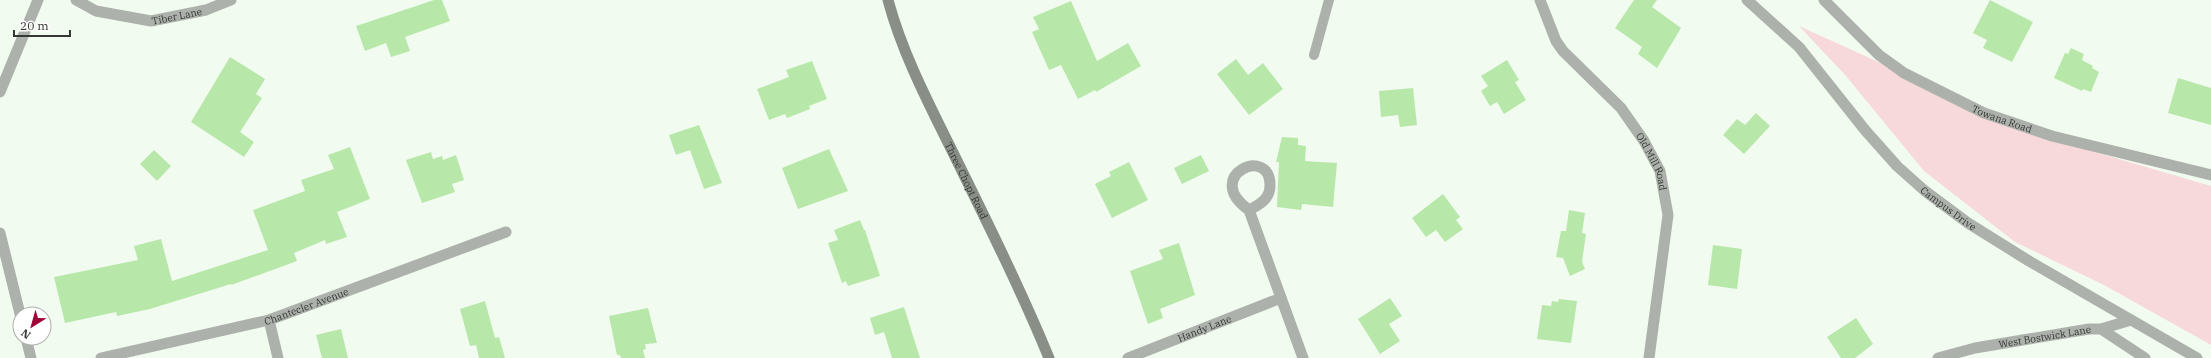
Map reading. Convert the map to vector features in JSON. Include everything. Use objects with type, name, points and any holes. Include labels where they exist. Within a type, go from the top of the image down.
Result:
[{"type":"main road","name":"Three Chopt Road","points":[[888,0],[920,83],[1015,280],[1050,358]]},
{"type":"street","points":[[0,92],[38,0]]},
{"type":"street","name":"Tiber Lane","points":[[76,0],[96,11],[151,21],[206,10],[231,0]]},
{"type":"street","name":"Old Mill Road","points":[[1540,0],[1556,40],[1563,51],[1621,108],[1644,141],[1660,171],[1668,215],[1649,358]]},
{"type":"street","name":"Campus Drive","points":[[1747,0],[1799,47],[1865,130],[1897,166],[1925,191],[1968,223],[2197,358]]},
{"type":"street","name":"Towana Road","points":[[1824,0],[1879,55],[1904,73],[1984,113],[2052,136],[2211,175]]},
{"type":"street","points":[[1249,210],[1303,358]]},
{"type":"street","name":"Chantecler Avenue","points":[[101,358],[269,320],[506,232]]},
{"type":"street","points":[[0,233],[18,306]]},
{"type":"street","name":"Handy Lane","points":[[1128,358],[1281,298]]},
{"type":"street","points":[[269,320],[278,358]]},
{"type":"street","points":[[2101,329],[2131,320]]},
{"type":"street","name":"West Bostwick Lane","points":[[1938,358],[1975,348],[2089,329],[2101,329],[2146,358]]},
{"type":"street","points":[[28,346],[31,358]]},
{"type":"lane","points":[[1314,55],[1330,0]]},
{"type":"shaded area","points":[[1799,26],[2044,137],[2211,186],[2211,345],[2104,285],[2015,242],[1924,171],[1846,76]]},
{"type":"building","points":[[434,0],[442,0],[450,21],[405,37],[410,51],[391,57],[386,43],[365,51],[356,26]]},
{"type":"building","points":[[1634,0],[1657,0],[1652,7],[1681,28],[1657,68],[1638,54],[1642,47],[1615,28]]},
{"type":"building","points":[[1990,0],[2033,22],[2012,62],[1983,48],[1987,40],[1973,33]]},
{"type":"building","points":[[1071,1],[1097,61],[1128,43],[1141,66],[1096,92],[1095,90],[1078,99],[1061,65],[1049,70],[1032,32],[1039,29],[1033,17]]},
{"type":"building","points":[[2071,48],[2084,54],[2082,60],[2093,66],[2092,68],[2099,72],[2091,92],[2083,89],[2082,91],[2054,78],[2065,53],[2068,54]]},
{"type":"building","points":[[230,57],[265,79],[256,94],[262,98],[240,132],[254,142],[244,157],[191,122]]},
{"type":"building","points":[[1236,59],[1248,75],[1263,63],[1283,89],[1249,115],[1217,74]]},
{"type":"building","points":[[1507,60],[1519,80],[1515,82],[1526,100],[1504,114],[1497,102],[1490,106],[1481,91],[1488,86],[1481,76]]},
{"type":"building","points":[[812,61],[827,99],[809,106],[810,109],[787,118],[785,114],[769,120],[757,89],[789,77],[786,70]]},
{"type":"building","points":[[2178,78],[2211,88],[2211,125],[2168,113]]},
{"type":"building","points":[[1413,88],[1417,125],[1400,127],[1398,115],[1381,117],[1379,91]]},
{"type":"building","points":[[1756,113],[1770,126],[1744,154],[1723,135],[1737,119],[1745,125]]},
{"type":"building","points":[[699,125],[722,183],[704,189],[690,150],[676,155],[669,135]]},
{"type":"building","points":[[1282,137],[1298,138],[1298,145],[1306,146],[1305,161],[1337,163],[1333,207],[1302,204],[1301,210],[1277,207],[1279,162],[1276,162]]},
{"type":"building","points":[[350,147],[370,199],[337,212],[347,237],[326,244],[325,240],[294,253],[297,261],[231,285],[150,309],[117,316],[116,312],[65,323],[54,277],[138,260],[134,246],[161,239],[172,281],[268,250],[253,210],[305,191],[301,180],[334,169],[328,155]]},
{"type":"building","points":[[829,149],[848,191],[798,209],[782,168]]},
{"type":"building","points":[[154,150],[171,166],[157,181],[140,164]]},
{"type":"building","points":[[431,152],[433,159],[442,156],[443,160],[456,155],[464,180],[452,184],[455,192],[422,203],[406,160]]},
{"type":"building","points":[[1201,155],[1209,171],[1182,184],[1174,168]]},
{"type":"building","points":[[1129,162],[1148,200],[1112,218],[1095,184],[1111,176],[1109,172]]},
{"type":"building","points":[[1443,194],[1460,217],[1456,220],[1463,229],[1445,242],[1436,230],[1426,237],[1412,218]]},
{"type":"building","points":[[1569,210],[1585,213],[1582,233],[1586,234],[1582,262],[1585,269],[1570,276],[1563,258],[1556,257],[1561,231],[1566,231]]},
{"type":"building","points":[[860,220],[865,230],[880,276],[848,286],[846,281],[842,283],[828,243],[838,240],[834,230]]},
{"type":"building","points":[[1179,243],[1195,295],[1160,309],[1163,318],[1148,324],[1130,271],[1163,259],[1159,250]]},
{"type":"building","points":[[1713,245],[1742,249],[1737,289],[1708,285]]},
{"type":"building","points":[[1390,298],[1402,316],[1389,324],[1400,341],[1380,354],[1358,319]]},
{"type":"building","points":[[1559,299],[1577,301],[1571,343],[1537,339],[1542,305],[1551,306],[1552,301],[1558,302]]},
{"type":"building","points":[[485,301],[495,338],[499,337],[505,358],[479,358],[476,345],[470,346],[460,309]]},
{"type":"building","points":[[904,307],[920,358],[892,358],[884,332],[875,335],[870,318]]},
{"type":"building","points":[[648,308],[657,343],[645,344],[646,349],[643,350],[645,358],[621,358],[620,355],[617,355],[609,316]]},
{"type":"building","points":[[1856,318],[1873,344],[1855,358],[1841,358],[1827,337]]},
{"type":"building","points":[[341,329],[348,358],[322,358],[316,335]]}]
